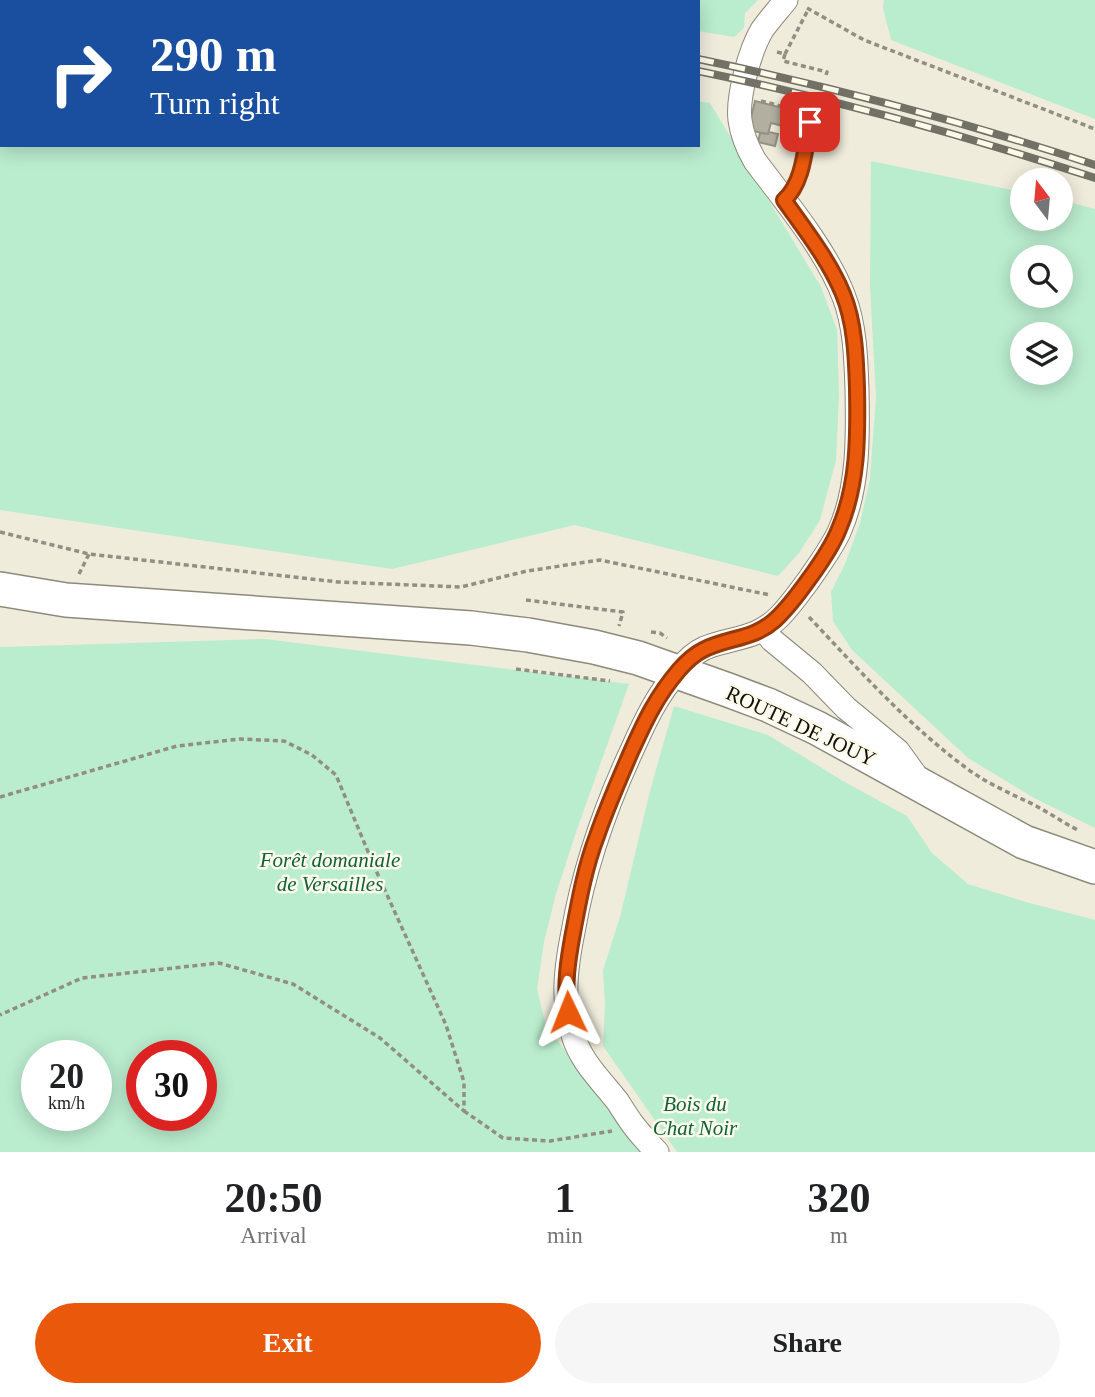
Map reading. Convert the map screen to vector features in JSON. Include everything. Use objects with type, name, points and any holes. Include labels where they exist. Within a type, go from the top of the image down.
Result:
[{"type":"main road","name":"ROUTE DE JOUY","points":[[0,589],[66,600],[471,628],[528,635],[638,658],[675,656],[817,728],[1024,842],[1095,867]]},
{"type":"street","points":[[657,1152],[635,1128],[583,1059],[574,1037],[565,994],[577,908],[596,838],[675,656],[691,657],[705,649],[764,630],[792,602],[839,531],[848,506],[856,462],[857,390],[852,330],[843,295],[817,246],[755,162],[740,121],[740,108],[749,98],[747,69],[758,38],[763,29],[792,2]]},
{"type":"street","name":"ROUTE DE JOUY","points":[[764,630],[846,708],[898,751],[922,786]]},
{"type":"lane","points":[[784,200],[797,184],[811,117]]},
{"type":"path","points":[[792,2],[809,8],[864,40],[1095,129]]},
{"type":"path","points":[[809,8],[783,61],[827,72],[826,75]]},
{"type":"path","points":[[749,98],[811,117]]},
{"type":"path","points":[[0,532],[89,554],[338,582],[461,587],[527,571],[600,560],[778,596],[801,608],[867,678],[926,735],[966,768],[1083,833]]},
{"type":"path","points":[[526,600],[623,612],[619,626]]},
{"type":"path","points":[[646,631],[660,633],[675,656]]},
{"type":"path","points":[[516,669],[611,681]]},
{"type":"path","points":[[0,797],[177,746],[240,739],[284,741],[312,755],[336,775],[446,1025],[464,1082],[464,1111]]},
{"type":"path","points":[[0,1015],[82,978],[219,963],[293,984],[380,1038],[464,1111],[503,1138],[550,1141],[635,1128]]},
{"type":"green space","points":[[700,0],[758,0],[745,13],[744,28],[734,37],[700,31]]},
{"type":"green space","points":[[884,0],[1095,0],[1095,119],[891,40],[883,8]]},
{"type":"green space","points":[[700,101],[710,103],[821,287],[837,330],[839,394],[836,460],[820,520],[799,553],[778,576],[575,525],[392,569],[0,510],[0,147],[700,147]]},
{"type":"green space","points":[[871,161],[1010,190],[1010,231],[1073,231],[1073,203],[1095,209],[1095,828],[1034,798],[968,758],[852,650],[833,621],[831,592],[860,523],[870,479],[876,397],[870,286]]},
{"type":"green space","name":"Forêt domaniale de Versailles","points":[[265,639],[629,684],[556,894],[544,942],[537,989],[546,1026],[645,1152],[0,1152],[0,647]]},
{"type":"green space","name":"Bois du Chat Noir","points":[[674,706],[768,735],[907,816],[932,853],[968,884],[1095,920],[1095,1152],[677,1152],[603,1046],[603,970],[620,917],[650,791]]},
{"type":"building","points":[[755,101],[799,112],[795,129],[771,123],[768,134],[748,130]]},
{"type":"building","points":[[760,133],[778,134],[775,146],[758,142]]},
{"type":"railway","points":[[700,59],[898,106],[1095,165]]},
{"type":"railway","points":[[700,71],[799,93],[898,119],[1095,178]]},
{"type":"route","points":[[568,1012],[565,994],[568,958],[577,908],[596,838],[652,705],[691,657],[705,649],[764,630],[777,618],[816,569],[839,531],[848,506],[856,462],[858,427],[856,371],[848,310],[817,246],[784,200],[797,184],[810,122]]}]
